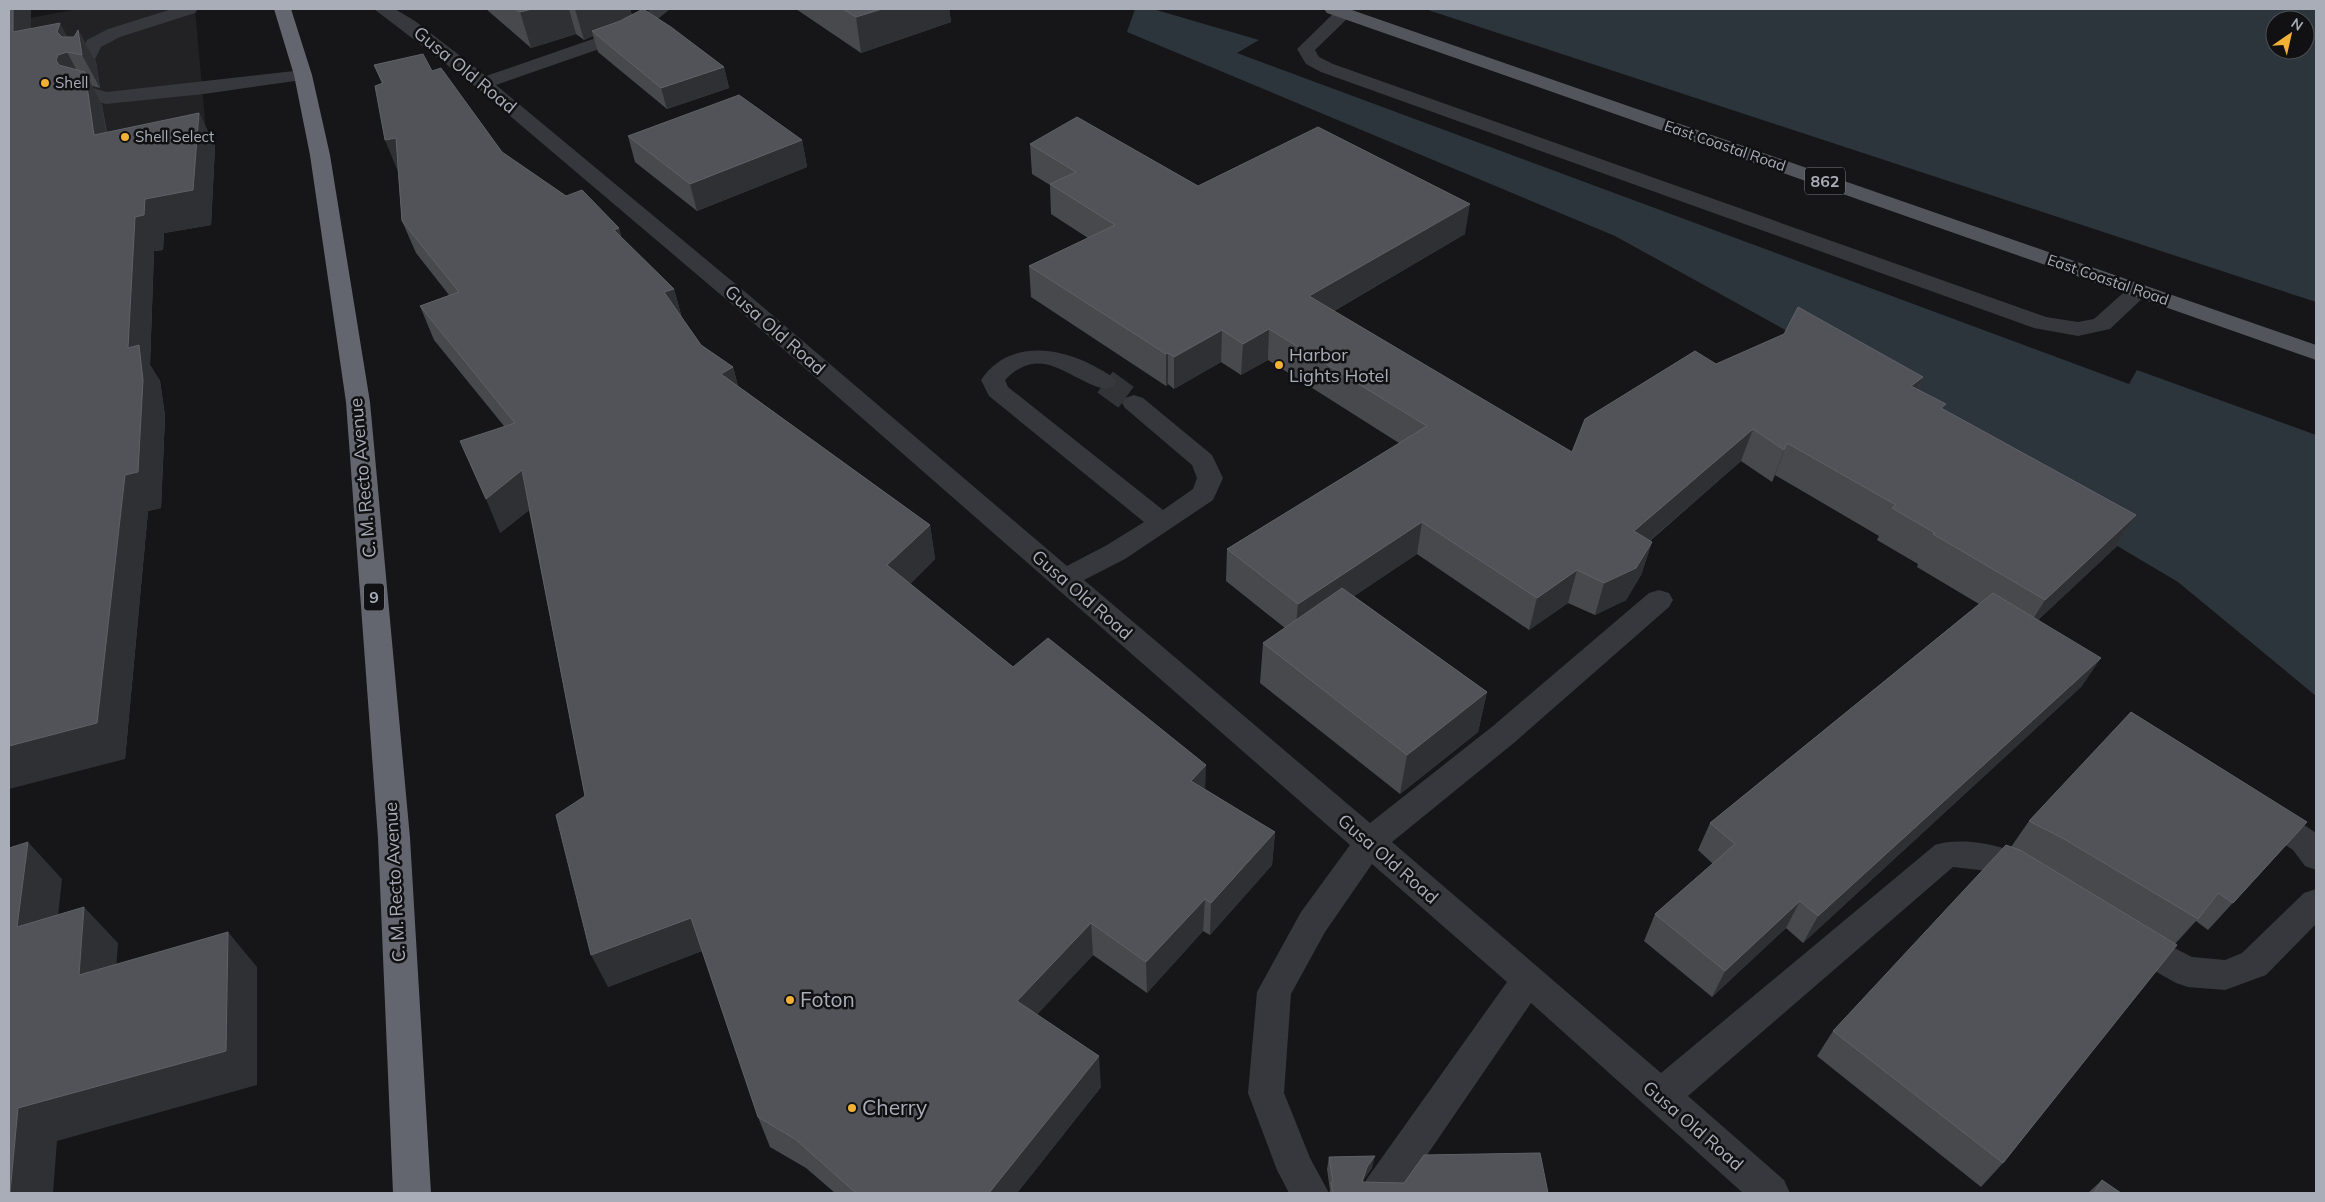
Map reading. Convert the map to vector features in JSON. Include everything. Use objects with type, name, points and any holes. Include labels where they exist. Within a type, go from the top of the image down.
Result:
[{"type":"highway","name":"C. M. Recto Avenue","points":[[282,9],[303,75],[320,155],[358,402],[394,838],[412,1193]]},
{"type":"main road","name":"East Coastal Road","points":[[1338,11],[2316,353]]},
{"type":"street","points":[[85,63],[93,44],[114,33],[189,9]]},
{"type":"street","name":"Gusa Old Road","points":[[383,9],[409,25],[483,83],[742,301],[1528,979],[1771,1193]]},
{"type":"street","points":[[483,83],[636,29],[662,9]]},
{"type":"street","points":[[1338,11],[1306,49],[1312,60],[1327,68],[2042,323],[2078,329],[2102,324],[2139,291]]},
{"type":"street","points":[[85,92],[106,98],[303,75]]},
{"type":"street","points":[[1105,382],[1065,360],[1042,355],[1023,358],[998,372],[993,380],[997,391],[1162,523]]},
{"type":"street","points":[[1064,579],[1116,552],[1204,494],[1210,478],[1203,461],[1134,403]]},
{"type":"street","points":[[1310,1193],[1296,1170],[1266,1093],[1274,992],[1313,922],[1369,843],[1407,810],[1504,734],[1659,600]]},
{"type":"street","points":[[2240,798],[2304,840],[2316,857]]},
{"type":"street","points":[[1660,1097],[1946,854],[1977,854],[2013,866],[2054,892]]},
{"type":"street","points":[[2112,928],[2153,954],[2188,972],[2225,975],[2254,964],[2316,903]]},
{"type":"street","points":[[1379,1193],[1528,979]]},
{"type":"shaded area","points":[[77,9],[195,9],[206,131],[9,175],[9,22]]},
{"type":"shaded area","points":[[1135,9],[1153,9],[1259,40],[1237,53],[2129,384],[2137,370],[2316,435],[2316,696],[2178,582],[2060,512],[1809,343],[1615,236],[1127,32]]},
{"type":"shaded area","points":[[1425,9],[2316,9],[2316,302]]},
{"type":"building","points":[[9,9],[13,9],[13,32],[60,23],[57,32],[62,37],[74,37],[78,30],[82,55],[67,52],[58,55],[56,60],[59,65],[85,72],[94,135],[199,113],[193,190],[145,199],[144,215],[135,217],[128,348],[139,345],[143,380],[138,472],[125,475],[97,723],[9,746]]},
{"type":"building","points":[[515,9],[532,9],[520,12]]},
{"type":"building","points":[[643,9],[671,27],[724,67],[661,88],[592,31],[620,21]]},
{"type":"building","points":[[843,9],[882,9],[856,17]]},
{"type":"building","points":[[423,54],[432,71],[441,68],[502,152],[566,196],[582,190],[619,228],[614,230],[674,289],[664,292],[701,345],[733,367],[721,374],[930,525],[887,565],[1013,667],[1048,638],[1206,765],[1191,781],[1275,832],[1211,903],[1205,899],[1146,962],[1091,923],[1017,1001],[1099,1056],[989,1193],[856,1193],[795,1139],[758,1117],[691,918],[591,955],[556,815],[585,796],[522,470],[486,499],[460,441],[515,423],[420,306],[459,292],[402,221],[396,138],[385,140],[375,86],[383,83],[374,65]]},
{"type":"building","points":[[739,95],[802,140],[690,184],[628,136]]},
{"type":"building","points":[[1077,117],[1198,186],[1318,127],[1470,204],[1309,296],[1572,452],[1585,419],[1695,351],[1716,364],[1784,334],[1798,307],[1923,377],[1911,386],[1946,404],[1941,408],[2136,515],[2045,600],[1892,508],[1896,505],[1787,443],[1784,450],[1753,429],[1634,531],[1652,542],[1636,568],[1604,583],[1577,570],[1537,598],[1422,522],[1298,604],[1227,549],[1427,426],[1269,329],[1243,344],[1222,330],[1174,357],[1168,353],[1166,354],[1029,266],[1115,225],[1050,184],[1076,172],[1030,144]]},
{"type":"building","points":[[1342,588],[1487,692],[1407,755],[1263,643]]},
{"type":"building","points":[[1993,593],[2101,658],[1818,916],[1800,901],[1725,971],[1655,914],[1735,844],[1710,823]]},
{"type":"building","points":[[2131,712],[2307,822],[2233,903],[2218,893],[2198,919],[2064,839],[2029,821]]},
{"type":"building","points":[[28,842],[17,927],[84,907],[79,975],[228,932],[226,1051],[18,1108],[9,1193],[9,848]]},
{"type":"building","points":[[2006,845],[2020,850],[2177,945],[2003,1163],[1833,1031]]},
{"type":"building","points":[[1540,1153],[1548,1193],[1333,1193],[1331,1183],[1333,1181],[1329,1157],[1375,1156],[1367,1167],[1362,1182],[1404,1183],[1424,1155]]},
{"type":"building","points":[[2102,1180],[2121,1193],[2094,1193]]},
{"type":"tunnel","points":[[1105,382],[1134,403]]},
{"type":"place","name":"Shell","points":[[45,83]]},
{"type":"place","name":"Shell Select","points":[[125,137]]},
{"type":"place","name":"Harbor Lights Hotel","points":[[1279,365]]},
{"type":"place","name":"Foton","points":[[790,1000]]},
{"type":"place","name":"Cherry","points":[[852,1108]]}]
